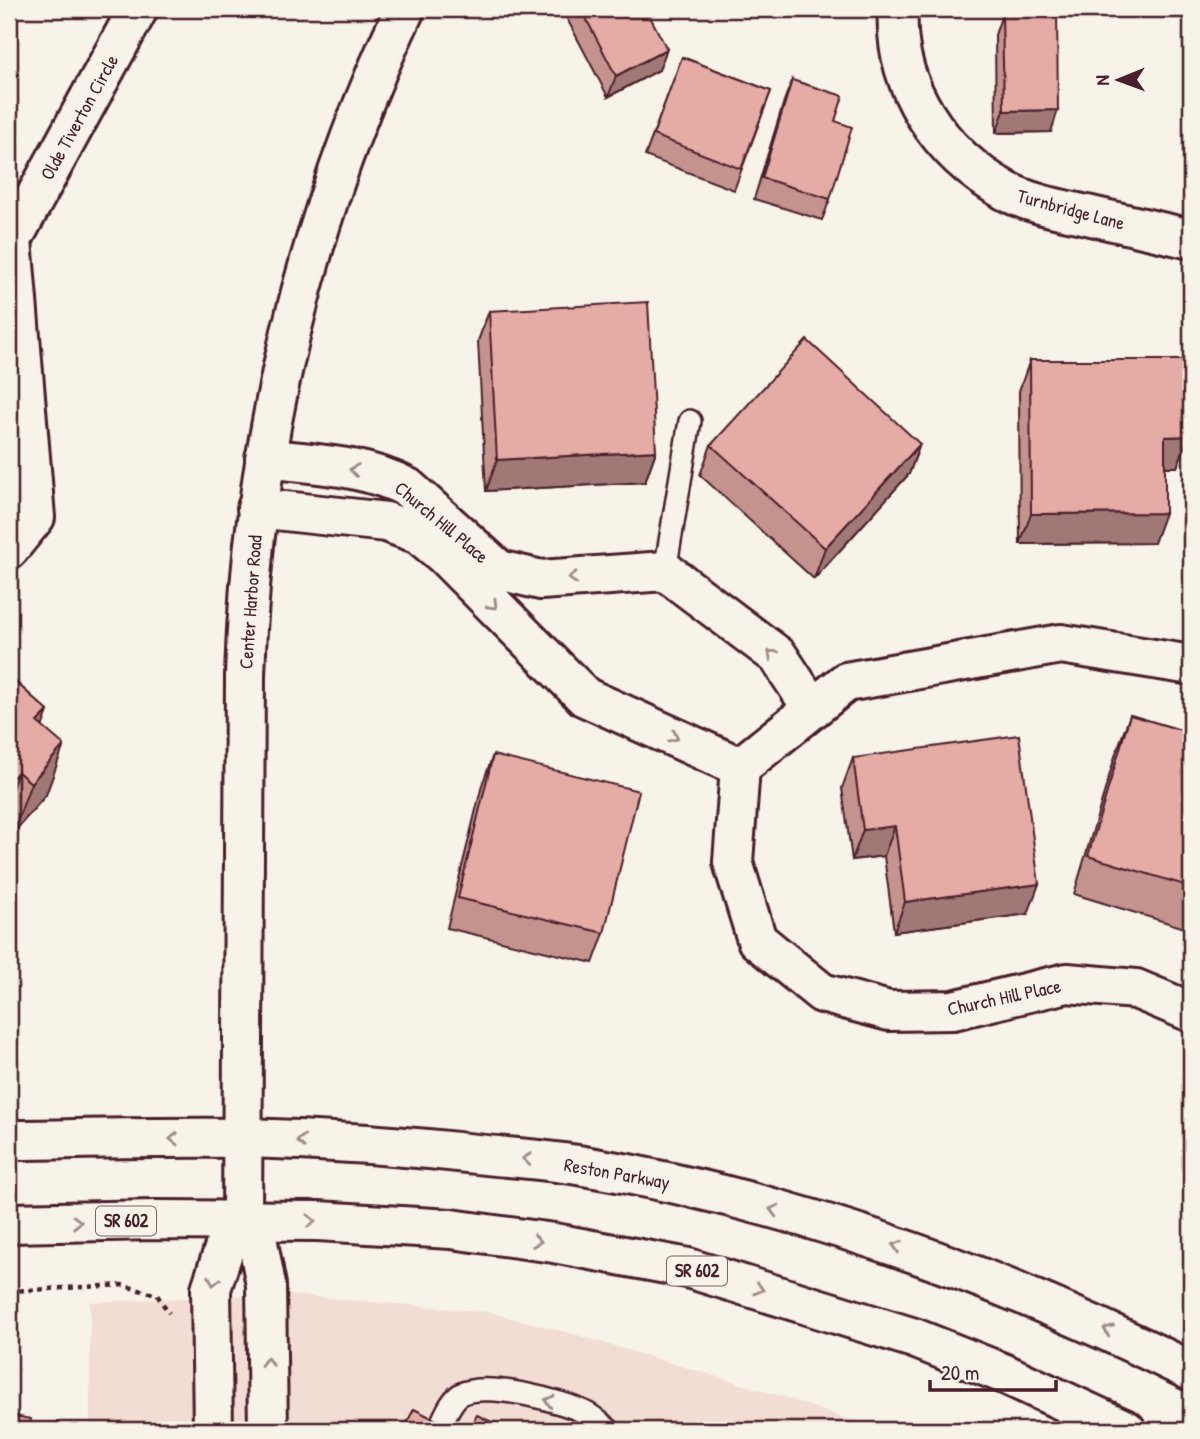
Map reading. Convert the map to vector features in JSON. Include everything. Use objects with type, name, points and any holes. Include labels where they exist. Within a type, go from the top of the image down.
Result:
[{"type":"street","name":"Olde Tiverton Circle","points":[[9,549],[35,517],[18,423],[12,240],[138,9]]},
{"type":"street","name":"Center Harbor Road","points":[[242,1220],[245,675],[257,508],[275,396],[295,312],[351,136],[405,9]]},
{"type":"street","name":"Turnbridge Lane","points":[[898,9],[899,49],[912,93],[932,128],[965,163],[1007,191],[1039,204],[1191,239]]},
{"type":"street","name":"Church Hill Place","points":[[265,458],[373,473],[390,478],[408,488],[499,570],[541,580],[665,571]]},
{"type":"street","name":"Church Hill Place","points":[[257,508],[386,522],[419,534],[445,556],[585,696],[740,767],[733,862],[757,940],[822,993],[889,1011],[953,1010],[1067,983],[1136,989],[1191,1012]]},
{"type":"street","points":[[665,571],[778,656],[812,708]]},
{"type":"street","points":[[740,767],[846,681],[1061,644],[1191,666]]},
{"type":"street","name":"Reston Parkway","points":[[9,1140],[242,1139],[416,1147],[576,1164],[691,1187],[840,1228],[921,1254],[1024,1293],[1191,1371]]},
{"type":"street","points":[[214,1430],[211,1289],[225,1246],[242,1220],[258,1243],[266,1285],[268,1430]]},
{"type":"street","name":"SR 602","points":[[9,1223],[242,1220],[352,1223],[451,1229],[554,1243],[688,1268],[914,1338],[1005,1374],[1126,1430]]},
{"type":"lane","points":[[665,571],[690,421]]},
{"type":"lane","points":[[438,1430],[450,1406],[460,1395],[487,1389],[503,1390],[573,1407],[589,1414],[609,1430]]},
{"type":"path","points":[[9,1291],[122,1285],[157,1295]]},
{"type":"shaded area","points":[[282,1294],[489,1312],[577,1335],[781,1396],[878,1430],[90,1430],[90,1302]]},
{"type":"building","points":[[581,9],[646,9],[667,49],[616,76]]},
{"type":"building","points":[[1057,13],[1058,110],[1004,111],[1002,14]]},
{"type":"building","points":[[682,57],[771,91],[741,169],[653,135]]},
{"type":"building","points":[[792,80],[843,96],[835,121],[852,127],[830,199],[762,178]]},
{"type":"building","points":[[648,302],[656,451],[497,460],[489,311]]},
{"type":"building","points":[[807,340],[920,444],[825,548],[711,445]]},
{"type":"building","points":[[1030,360],[1189,360],[1189,436],[1165,437],[1165,513],[1031,514]]},
{"type":"building","points":[[9,676],[48,711],[37,722],[64,745],[31,783],[18,772],[9,782]]},
{"type":"building","points":[[1130,715],[1191,733],[1191,887],[1088,856]]},
{"type":"building","points":[[1019,735],[1039,884],[905,902],[895,826],[863,830],[853,758]]},
{"type":"building","points":[[493,755],[639,791],[604,933],[458,898]]},
{"type":"building","points":[[414,1409],[456,1430],[403,1430]]},
{"type":"building","points":[[9,1415],[31,1419],[29,1430],[9,1430]]},
{"type":"building","points":[[477,1415],[508,1430],[469,1430]]}]
